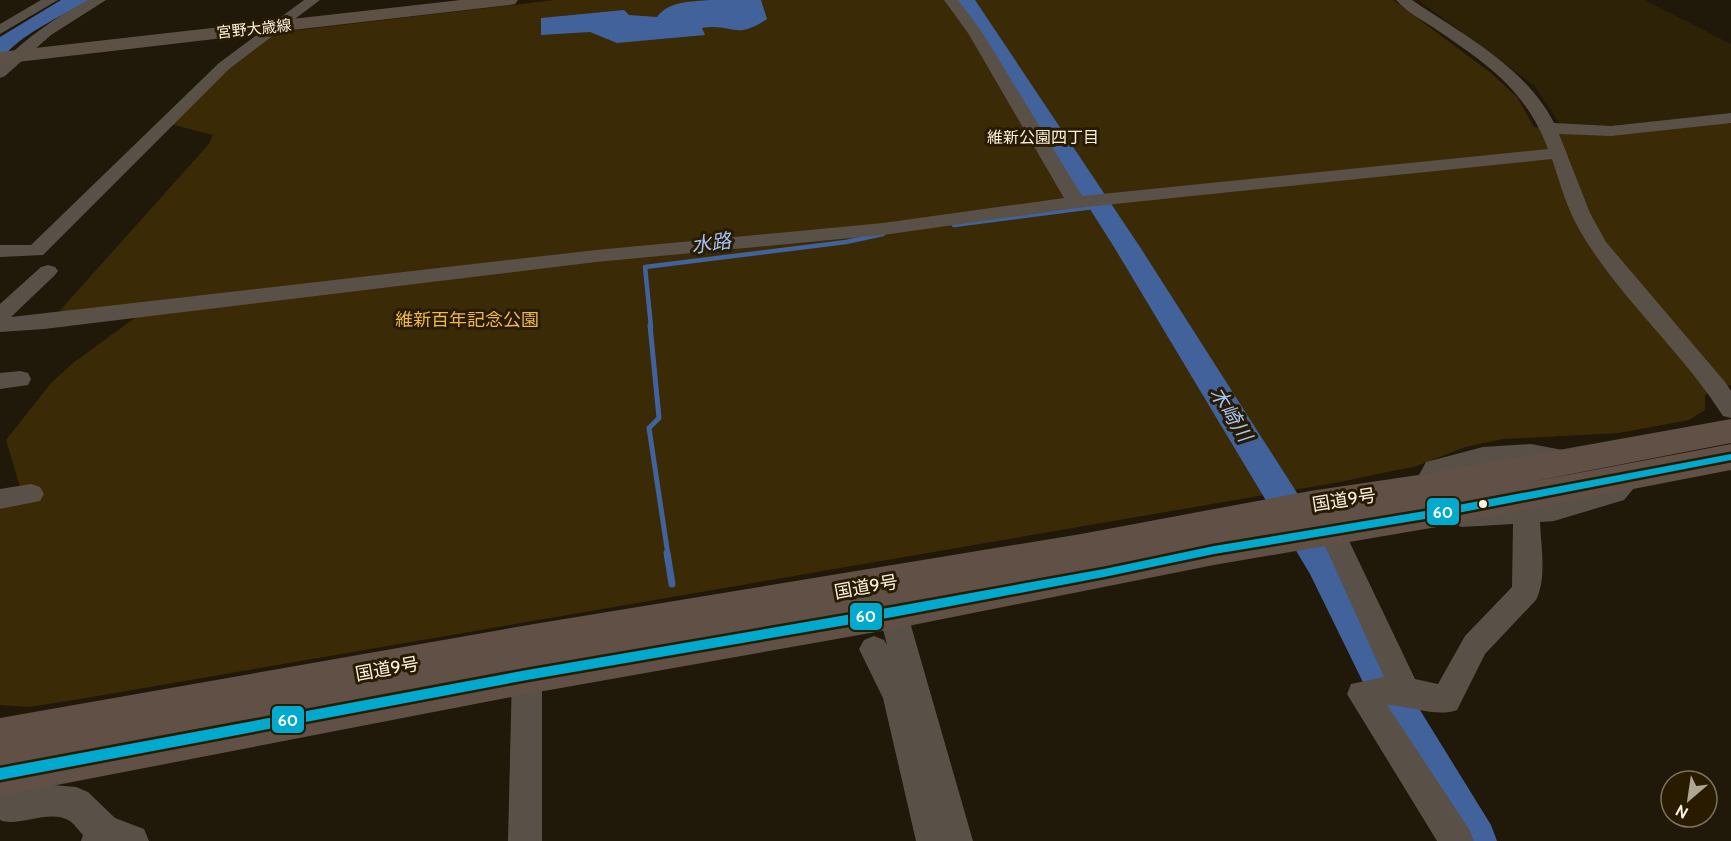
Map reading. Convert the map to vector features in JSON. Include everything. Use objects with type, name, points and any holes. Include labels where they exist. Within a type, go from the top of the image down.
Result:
[{"type":"highway","name":"国道9号","points":[[1431,500],[1571,461],[1731,431]]},
{"type":"highway","name":"国道9号","points":[[15,761],[530,659],[889,598],[1431,500],[1632,475],[1731,457]]},
{"type":"main road","name":"宮野大歳線","points":[[5,61],[454,3],[508,0]]},
{"type":"street","points":[[0,30],[51,0]]},
{"type":"street","points":[[5,61],[55,23],[99,0]]},
{"type":"street","points":[[0,251],[36,251],[224,66],[313,0]]},
{"type":"street","points":[[951,0],[975,32],[1076,202]]},
{"type":"street","points":[[1403,0],[1518,84],[1540,113],[1548,128],[1577,208],[1599,246],[1698,363],[1718,388],[1731,410]]},
{"type":"street","points":[[1548,128],[1611,131],[1731,118]]},
{"type":"street","points":[[0,325],[44,322],[596,256],[883,229],[1076,202],[1558,153]]},
{"type":"street","points":[[0,316],[48,271]]},
{"type":"street","points":[[1431,500],[1464,517],[1554,512],[1615,493],[1632,475]]},
{"type":"street","points":[[0,499],[31,494]]},
{"type":"street","points":[[1457,841],[1362,694],[1374,691],[1406,690],[1446,700],[1475,645],[1526,592],[1528,558],[1526,515]]},
{"type":"street","points":[[1304,523],[1406,690]]},
{"type":"street","points":[[889,598],[956,841]]},
{"type":"street","points":[[874,650],[898,697],[933,841]]},
{"type":"street","points":[[525,841],[530,659]]},
{"type":"street","points":[[15,761],[38,800],[76,804],[111,838]]},
{"type":"shaded area","points":[[1418,0],[1645,0],[1731,44],[1731,115],[1608,129],[1563,128],[1535,86]]},
{"type":"green space","name":"維新百年記念公園","points":[[555,0],[1393,0],[1491,73],[1517,97],[1534,127],[1570,132],[1731,122],[1731,385],[1705,395],[1705,410],[1689,420],[1619,433],[1503,439],[1465,447],[1417,466],[1340,482],[80,699],[29,707],[0,705],[0,510],[21,490],[6,440],[51,383],[73,363],[154,304],[55,316],[208,145],[213,135],[170,124],[220,73],[273,33]]},
{"type":"water","points":[[61,0],[91,0],[29,34],[0,61],[0,37]]},
{"type":"water","points":[[711,0],[761,0],[767,19],[748,29],[702,28],[705,35],[617,43],[590,32],[541,35],[541,18],[624,10],[629,15],[657,17],[668,7]]},
{"type":"waterway","name":"木崎川","points":[[966,0],[1127,247],[1323,565],[1393,702],[1475,841]]},
{"type":"waterway","name":"水路","points":[[954,225],[1101,206]]},
{"type":"waterway","name":"水路","points":[[651,327],[645,267],[846,242],[883,234]]},
{"type":"waterway","name":"水路","points":[[650,325],[659,418],[649,428],[668,555]]},
{"type":"waterway","name":"水路","points":[[667,553],[672,584]]},
{"type":"transit line","name":"60","points":[[0,774],[527,675],[893,612],[1214,550],[1437,513],[1731,457]]},
{"type":"district","name":"維新公園四丁目","points":[[1043,137]]}]
